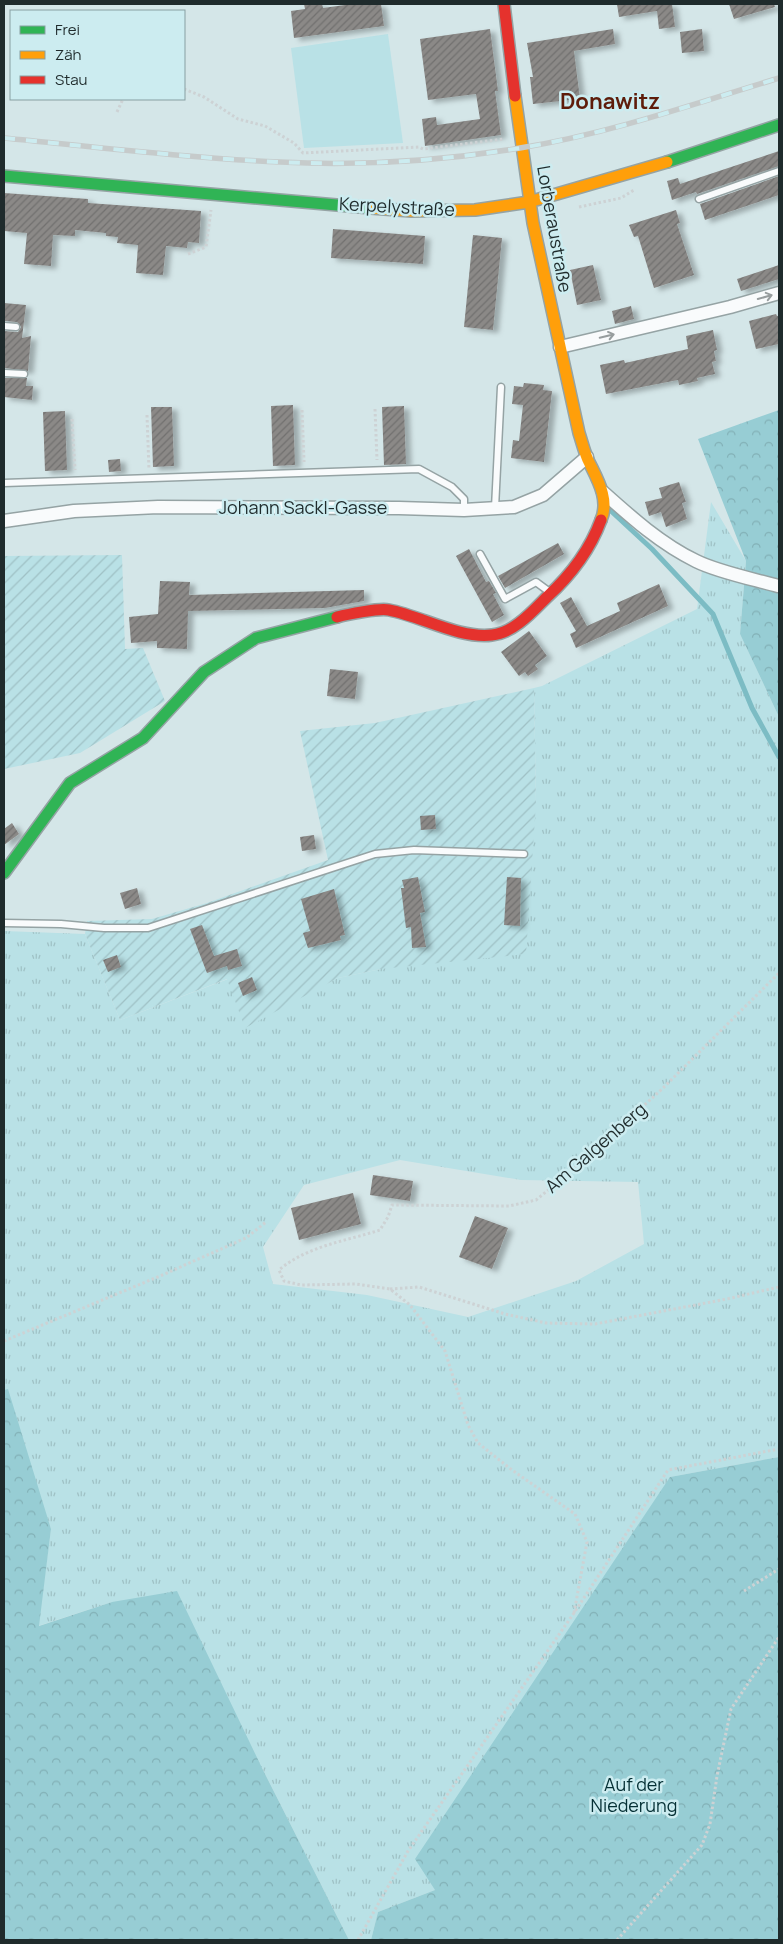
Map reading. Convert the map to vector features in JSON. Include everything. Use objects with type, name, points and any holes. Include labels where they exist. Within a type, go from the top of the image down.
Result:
[{"type":"street","name":"Lorberaustraße","points":[[504,4],[529,202],[579,433],[602,492]]},
{"type":"street","name":"Kerpelystraße","points":[[4,176],[411,211],[475,210],[529,202],[669,162],[779,125]]},
{"type":"street","points":[[560,347],[730,307],[779,293]]},
{"type":"street","name":"Johann Sackl-Gasse","points":[[4,521],[74,511],[158,507],[464,510],[514,507],[543,496],[587,457]]},
{"type":"street","points":[[602,492],[654,536],[698,562],[778,586]]},
{"type":"street","points":[[4,873],[70,783],[143,738],[204,672],[256,638],[339,616],[387,609],[470,634],[494,635],[512,628],[528,616],[552,593],[582,558],[597,531],[604,513],[602,492]]},
{"type":"lane","points":[[699,199],[779,171]]},
{"type":"lane","points":[[4,326],[16,327]]},
{"type":"lane","points":[[4,373],[24,374]]},
{"type":"lane","points":[[495,508],[500,387]]},
{"type":"lane","points":[[4,483],[419,469],[452,487],[464,498],[464,510]]},
{"type":"lane","points":[[480,554],[504,598],[536,582],[552,593]]},
{"type":"lane","points":[[4,924],[61,924],[104,928],[148,928],[375,854],[414,850],[524,854]]},
{"type":"path","points":[[185,89],[204,97],[238,119],[264,126],[294,143],[304,153],[419,147],[423,149],[520,137]]},
{"type":"path","points":[[117,112],[123,100]]},
{"type":"path","points":[[188,254],[206,246],[213,194]]},
{"type":"path","points":[[375,409],[377,471]]},
{"type":"path","points":[[302,410],[304,473]]},
{"type":"path","points":[[147,415],[149,478]]},
{"type":"path","points":[[72,419],[76,480]]},
{"type":"path","name":"Am Galgenberg","points":[[390,1289],[356,1284],[301,1285],[284,1281],[279,1270],[292,1259],[318,1248],[380,1230],[388,1217],[392,1205],[509,1206],[536,1200],[568,1174],[660,1090],[779,974]]},
{"type":"path","points":[[4,1341],[246,1238],[266,1222]]},
{"type":"path","points":[[390,1289],[419,1287],[505,1314],[546,1323],[595,1324],[727,1299],[779,1287]]},
{"type":"path","points":[[390,1289],[410,1305],[446,1351],[468,1425],[478,1443],[512,1470],[575,1514],[588,1542],[574,1613]]},
{"type":"path","points":[[358,1940],[408,1851],[574,1613],[668,1470],[779,1449]]},
{"type":"path","points":[[744,1591],[779,1569]]},
{"type":"path","points":[[617,1940],[702,1845],[710,1824],[717,1776],[731,1709],[779,1637]]},
{"type":"green space","points":[[388,34],[403,143],[304,148],[291,48]]},
{"type":"green space","points":[[779,410],[779,717],[740,634],[746,561],[698,439]]},
{"type":"green space","points":[[711,502],[746,561],[740,634],[779,717],[779,1457],[670,1477],[435,1890],[378,1912],[371,1940],[349,1940],[262,1768],[112,1602],[38,1626],[51,1529],[4,1390],[4,931],[85,934],[120,1020],[228,979],[326,984],[338,978],[381,969],[536,803],[534,688],[542,686],[697,609]],"holes":[[[400,1160],[521,1180],[638,1182],[644,1244],[576,1281],[468,1317],[367,1295],[273,1284],[263,1247],[304,1185]]]},
{"type":"green space","points":[[122,555],[125,649],[143,648],[165,701],[80,753],[4,769],[4,556]]},
{"type":"green space","points":[[534,688],[536,803],[526,954],[381,969],[338,978],[245,1028],[227,979],[120,1020],[85,934],[87,921],[152,919],[207,903],[328,860],[300,731],[375,723]]},
{"type":"green space","points":[[8,1389],[51,1529],[39,1626],[112,1602],[177,1591],[262,1768],[349,1940],[4,1940],[4,1390]]},
{"type":"green space","name":"Auf der Niederung","points":[[779,1457],[779,1940],[371,1940],[378,1912],[435,1890],[415,1859],[670,1477]]},
{"type":"building","points":[[304,4],[322,4],[323,8],[352,4],[381,4],[384,26],[294,38],[291,11],[305,9]]},
{"type":"building","points":[[617,4],[672,4],[675,27],[659,29],[657,11],[619,17]]},
{"type":"building","points":[[729,4],[774,4],[775,7],[734,19]]},
{"type":"building","points":[[490,29],[498,91],[495,91],[501,135],[425,146],[422,119],[436,117],[437,125],[480,119],[476,94],[428,100],[420,39]]},
{"type":"building","points":[[613,29],[615,44],[574,51],[580,99],[533,104],[530,77],[533,77],[527,43]]},
{"type":"building","points":[[702,29],[704,51],[682,53],[680,32]]},
{"type":"building","points":[[779,151],[779,166],[697,194],[696,192],[672,200],[667,181],[678,178],[680,184]]},
{"type":"building","points":[[779,176],[779,195],[705,220],[700,204]]},
{"type":"building","points":[[4,193],[88,199],[88,203],[201,211],[199,243],[188,242],[187,248],[166,246],[163,275],[136,273],[138,245],[117,243],[118,237],[106,236],[106,233],[75,230],[75,236],[53,235],[51,266],[24,264],[27,233],[4,231]]},
{"type":"building","points":[[676,210],[680,223],[677,224],[694,275],[654,288],[638,236],[634,237],[629,225]]},
{"type":"building","points":[[333,229],[425,236],[423,264],[331,258]]},
{"type":"building","points":[[473,235],[502,238],[493,330],[464,327]]},
{"type":"building","points":[[593,265],[601,300],[577,305],[570,270]]},
{"type":"building","points":[[779,265],[779,279],[741,291],[737,279]]},
{"type":"building","points":[[4,303],[26,305],[22,338],[31,336],[28,371],[4,368],[4,331],[18,332],[21,327],[17,322],[4,321]]},
{"type":"building","points":[[631,306],[634,319],[615,324],[612,311]]},
{"type":"building","points":[[776,314],[779,316],[779,344],[756,349],[749,321]]},
{"type":"building","points":[[713,330],[717,350],[714,351],[716,361],[712,362],[715,374],[697,378],[698,381],[679,385],[678,380],[606,394],[600,365],[624,360],[625,363],[688,349],[686,336]]},
{"type":"building","points":[[4,378],[27,378],[26,386],[33,386],[32,400],[4,397]]},
{"type":"building","points":[[524,383],[544,385],[543,390],[552,391],[544,462],[511,458],[513,440],[519,441],[523,405],[512,404],[514,386],[523,387]]},
{"type":"building","points":[[293,405],[295,465],[273,466],[271,406]]},
{"type":"building","points":[[404,406],[406,464],[384,465],[382,407]]},
{"type":"building","points":[[151,407],[172,407],[174,466],[153,467]]},
{"type":"building","points":[[65,411],[67,470],[45,471],[43,412]]},
{"type":"building","points":[[120,459],[121,471],[109,472],[108,460]]},
{"type":"building","points":[[679,482],[686,502],[682,503],[687,519],[666,527],[661,512],[649,516],[645,502],[662,498],[659,488]]},
{"type":"building","points":[[558,543],[564,554],[505,588],[498,576]]},
{"type":"building","points":[[469,549],[486,582],[489,581],[496,593],[493,594],[504,615],[492,622],[456,556]]},
{"type":"building","points":[[160,581],[190,582],[189,595],[364,590],[364,601],[325,608],[188,611],[187,649],[157,648],[157,641],[131,643],[129,617],[158,614]]},
{"type":"building","points":[[659,584],[668,606],[576,648],[570,634],[576,631],[560,603],[571,597],[587,626],[620,611],[617,603]]},
{"type":"building","points":[[529,631],[547,656],[535,665],[538,669],[528,676],[525,672],[519,676],[501,652]]},
{"type":"building","points":[[330,669],[358,672],[355,699],[327,696]]},
{"type":"building","points":[[435,815],[436,829],[421,830],[420,816]]},
{"type":"building","points":[[12,823],[19,834],[4,845],[4,829]]},
{"type":"building","points":[[314,835],[316,849],[302,851],[300,837]]},
{"type":"building","points":[[418,877],[425,912],[420,913],[426,947],[412,948],[411,927],[406,928],[401,888],[404,888],[402,880]]},
{"type":"building","points":[[507,877],[521,878],[520,926],[504,925]]},
{"type":"building","points":[[137,888],[141,904],[125,909],[120,893]]},
{"type":"building","points":[[334,889],[345,935],[340,936],[341,940],[308,948],[303,933],[310,931],[301,899]]},
{"type":"building","points":[[202,925],[214,956],[237,949],[242,966],[228,970],[227,966],[207,973],[190,929]]},
{"type":"building","points":[[117,955],[121,967],[108,972],[103,960]]},
{"type":"building","points":[[252,977],[257,990],[243,996],[238,983]]},
{"type":"building","points":[[373,1175],[413,1181],[410,1201],[370,1195]]},
{"type":"building","points":[[353,1193],[361,1224],[299,1240],[291,1208]]},
{"type":"building","points":[[475,1216],[508,1228],[492,1269],[459,1257]]},
{"type":"waterway","points":[[611,511],[652,549],[713,614],[752,708],[779,757]]},
{"type":"railway","points":[[4,138],[176,155],[280,162],[370,163],[430,159],[520,148],[586,135],[651,118],[779,78]]},
{"type":"traffic: fast","points":[[667,162],[779,125]]},
{"type":"traffic: fast","points":[[4,176],[371,208]]},
{"type":"traffic: fast","points":[[4,873],[70,783],[143,738],[204,672],[256,638],[337,617]]},
{"type":"traffic: slow","points":[[515,96],[533,223],[579,433],[603,497],[604,504],[601,520]]},
{"type":"traffic: slow","points":[[371,208],[411,211],[475,210],[529,202],[667,162]]},
{"type":"traffic: jam","points":[[504,4],[515,96]]},
{"type":"traffic: jam","points":[[337,617],[389,610],[466,634],[492,635],[500,633],[515,626],[536,609],[564,580],[579,562],[597,531],[601,520]]},
{"type":"district","name":"Donawitz","points":[[610,101]]}]
